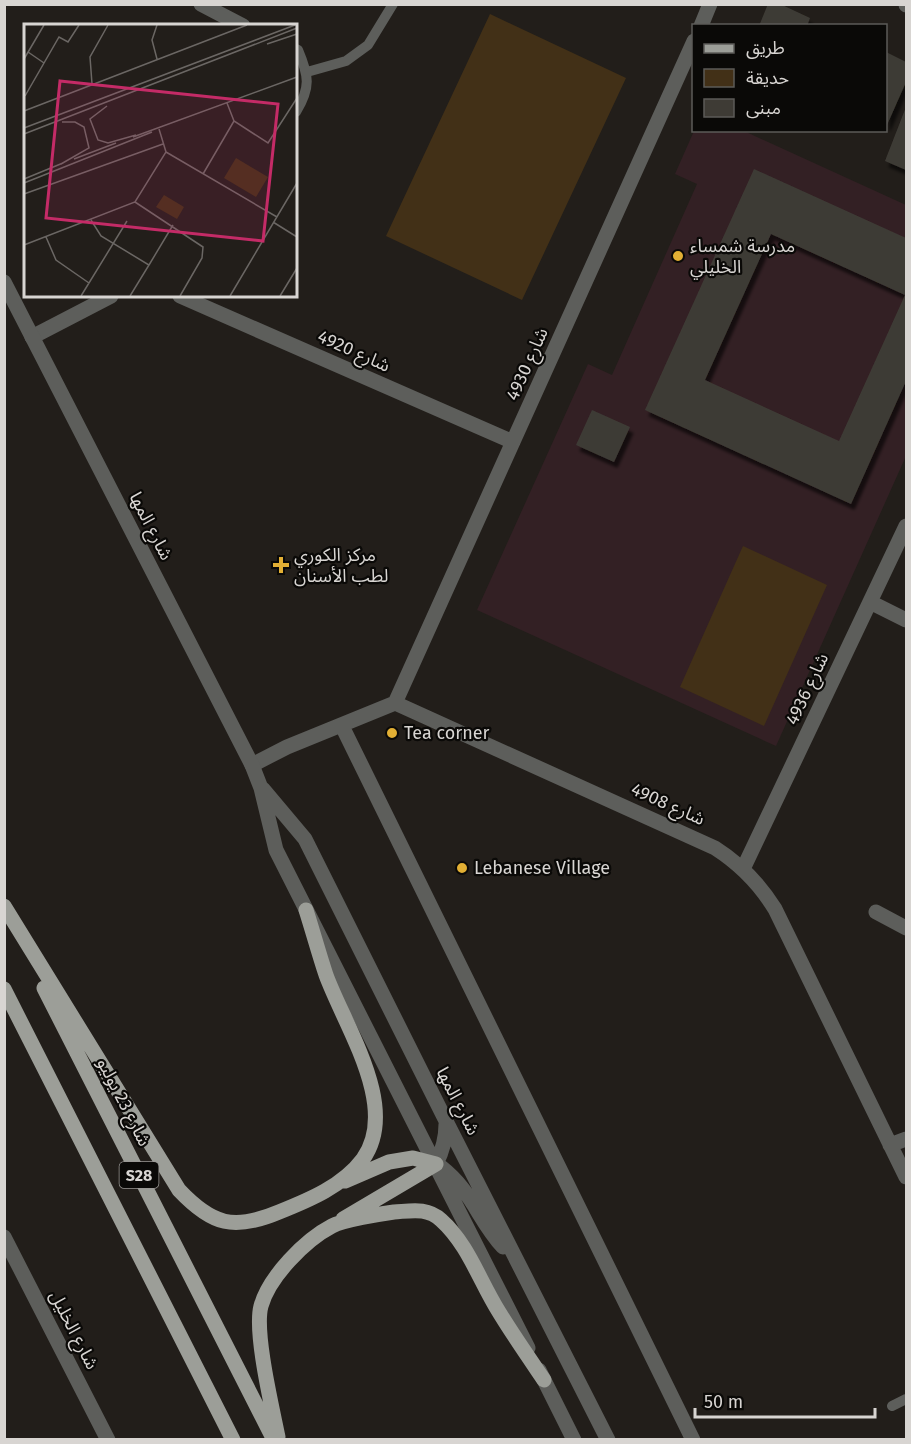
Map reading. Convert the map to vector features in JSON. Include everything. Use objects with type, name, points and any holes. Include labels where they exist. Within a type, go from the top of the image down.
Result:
[{"type":"main road","points":[[4,909],[178,1190],[195,1207],[212,1218],[230,1224],[263,1219],[305,1201],[338,1183],[389,1162],[413,1158],[436,1164]]},
{"type":"main road","name":"شارع 23 يوليو","points":[[4,909],[276,1440]]},
{"type":"main road","points":[[306,910],[327,976],[374,1091],[376,1129],[363,1158],[338,1183]]},
{"type":"main road","name":"S28","points":[[4,989],[233,1440]]},
{"type":"main road","points":[[276,1440],[258,1320],[261,1305],[268,1290],[291,1259],[307,1243],[436,1164]]},
{"type":"main road","points":[[333,1225],[390,1213],[422,1210],[440,1219],[460,1241],[499,1311],[544,1380]]},
{"type":"street","points":[[201,4],[239,24]]},
{"type":"street","points":[[702,24],[710,4]]},
{"type":"street","name":"4930 شارع","points":[[395,703],[692,43]]},
{"type":"street","name":"شارع المها","points":[[4,282],[252,765],[261,788],[276,850],[574,1440]]},
{"type":"street","points":[[32,337],[109,297]]},
{"type":"street","name":"4920 شارع","points":[[182,297],[513,442]]},
{"type":"street","name":"4936 شارع","points":[[743,869],[906,526]]},
{"type":"street","points":[[870,602],[906,620]]},
{"type":"street","points":[[252,765],[287,747],[395,703]]},
{"type":"street","name":"4908 شارع","points":[[395,703],[699,839],[730,857],[743,869],[766,894],[775,909],[906,1177]]},
{"type":"street","points":[[342,726],[693,1440]]},
{"type":"street","name":"شارع المها","points":[[261,788],[304,838],[608,1440]]},
{"type":"street","points":[[876,912],[906,928]]},
{"type":"street","points":[[446,1121],[443,1150],[436,1164],[461,1185],[499,1242],[519,1263]]},
{"type":"street","points":[[890,1145],[906,1139]]},
{"type":"street","name":"شارع الخليل","points":[[4,1237],[108,1440]]},
{"type":"lane","points":[[308,72],[346,60],[368,45],[393,4]]},
{"type":"lane","points":[[297,50],[308,72],[306,96],[297,110]]},
{"type":"lane","points":[[892,1406],[906,1399]]},
{"type":"shaded area","points":[[694,132],[746,132],[906,205],[906,456],[776,746],[477,610],[588,364],[612,375],[697,184],[675,174]]},
{"type":"green space","points":[[490,14],[626,78],[522,300],[386,236]]},
{"type":"green space","points":[[743,546],[827,585],[764,726],[680,687]]},
{"type":"building","points":[[768,4],[780,4],[810,18],[808,24],[760,24]]},
{"type":"building","points":[[887,52],[906,62],[906,82],[887,125]]},
{"type":"building","points":[[906,107],[906,170],[885,161]]},
{"type":"building","points":[[754,169],[906,238],[906,381],[851,504],[645,410]],"holes":[[[771,234],[905,295],[839,441],[705,380]]]},
{"type":"building","points":[[592,410],[630,427],[614,462],[576,445]]},
{"type":"place","name":"مدرسة شمساء الخليلي","points":[[678,256]]},
{"type":"place","name":"مركز الكوري لطب الأسنان","points":[[281,565]]},
{"type":"place","name":"Tea corner","points":[[392,733]]},
{"type":"place","name":"Lebanese Village","points":[[462,868]]}]
